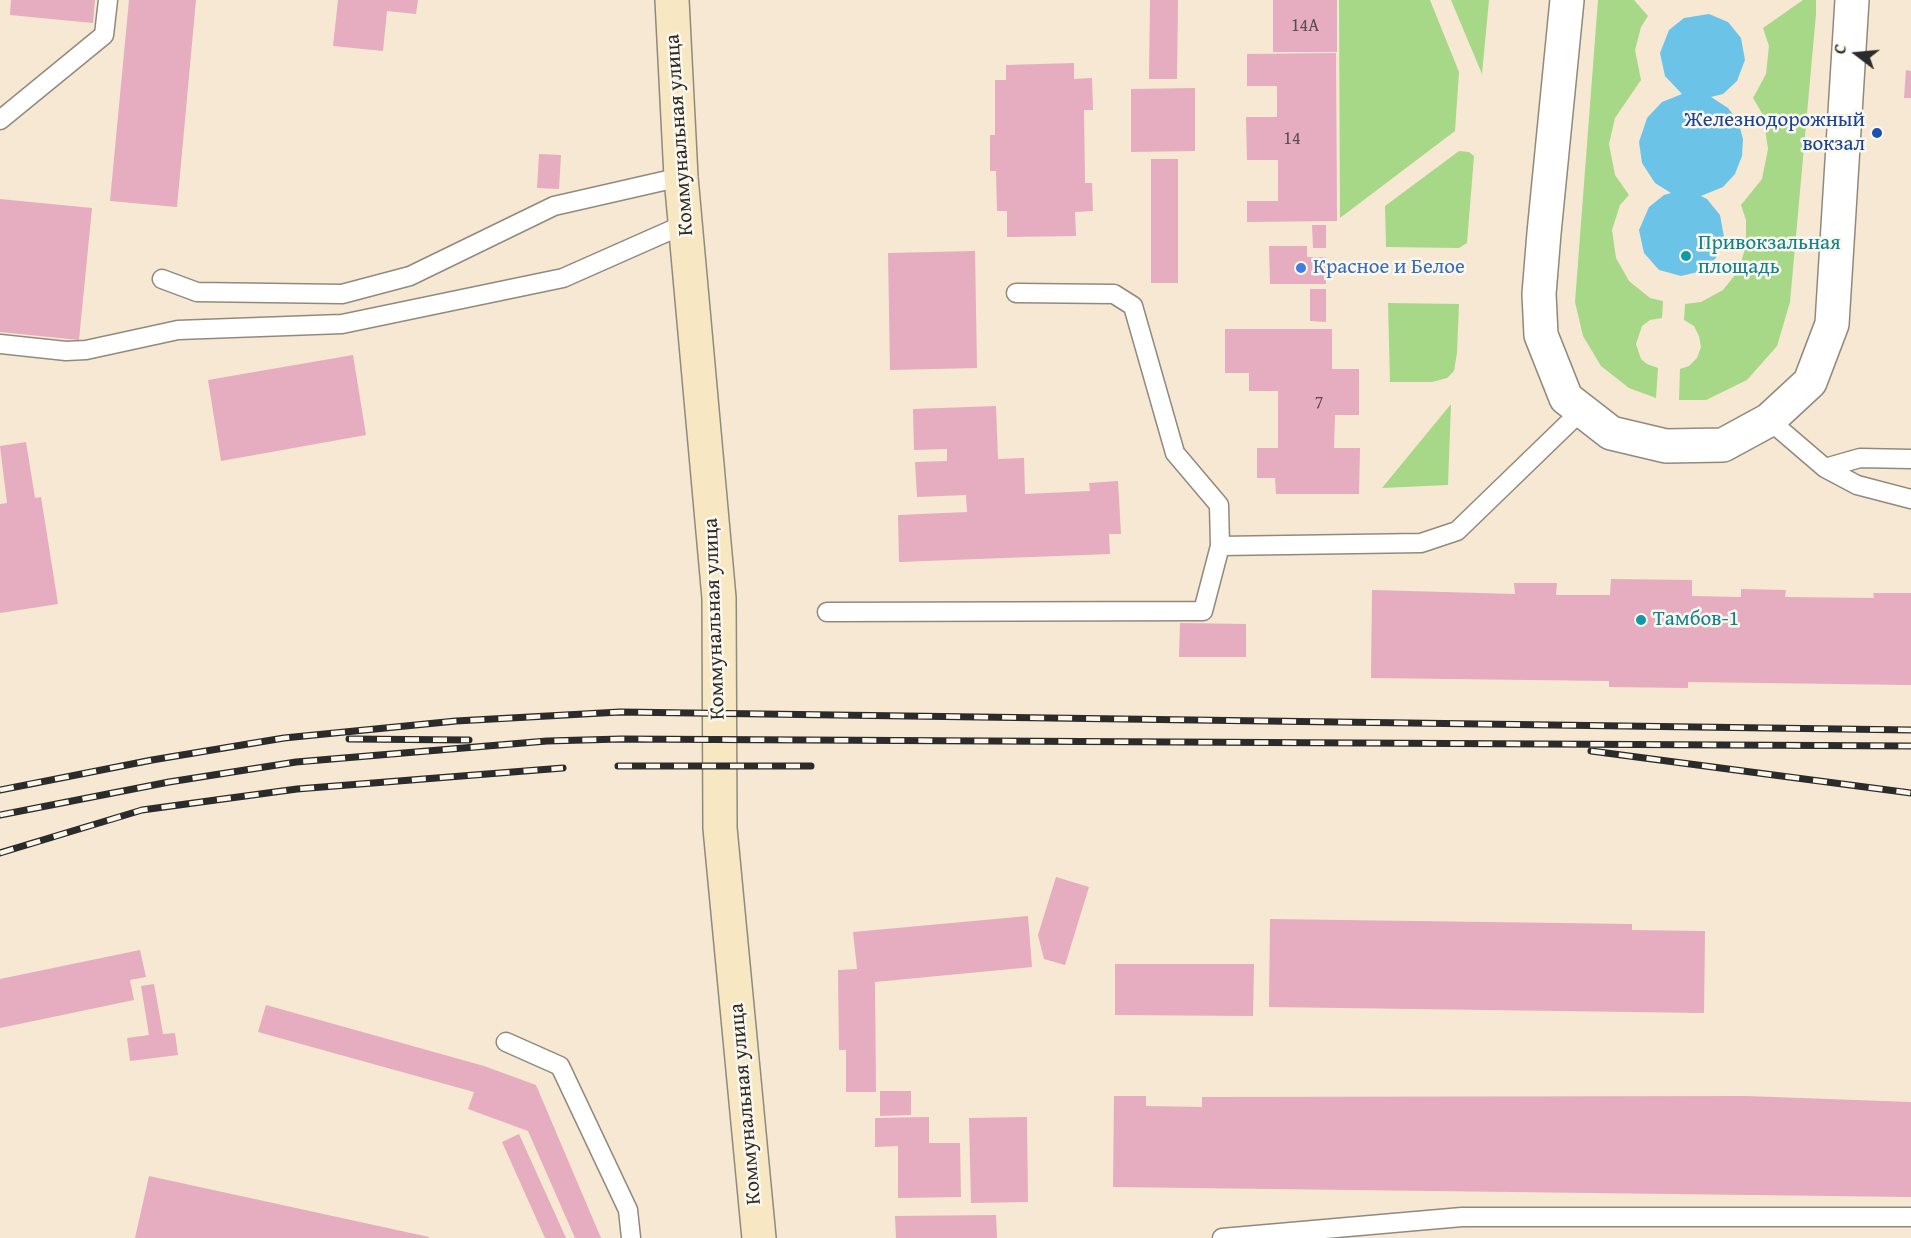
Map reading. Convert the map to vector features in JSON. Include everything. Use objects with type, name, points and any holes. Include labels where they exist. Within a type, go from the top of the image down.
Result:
[{"type":"main road","name":"Коммунальная улица","points":[[672,0],[681,177],[719,598],[720,828],[759,1238]]},
{"type":"street","points":[[1567,0],[1542,253],[1539,294],[1541,335],[1566,398],[1611,433],[1666,446],[1723,445],[1769,420],[1810,382],[1832,324],[1852,0]]},
{"type":"lane","points":[[0,120],[104,35],[108,0]]},
{"type":"lane","points":[[162,279],[197,292],[342,294],[410,276],[554,206],[681,177]]},
{"type":"lane","points":[[0,344],[66,351],[86,350],[178,330],[342,324],[563,278],[685,224]]},
{"type":"lane","points":[[827,612],[1203,611],[1220,546],[1219,505],[1174,453],[1133,306],[1114,294],[1016,293]]},
{"type":"lane","points":[[1220,546],[1421,543],[1457,531],[1582,410]]},
{"type":"lane","points":[[1769,420],[1825,468],[1857,485],[1911,499]]},
{"type":"lane","points":[[1825,468],[1860,458],[1911,459]]},
{"type":"lane","points":[[506,1042],[560,1066],[628,1210],[631,1238]]},
{"type":"lane","points":[[1222,1238],[1462,1217],[1911,1217]]},
{"type":"green space","points":[[1339,0],[1430,0],[1459,72],[1455,131],[1340,218]]},
{"type":"green space","points":[[1451,0],[1489,0],[1482,74]]},
{"type":"green space","points":[[1598,0],[1634,0],[1648,16],[1641,27],[1635,50],[1641,80],[1615,118],[1609,144],[1615,175],[1629,195],[1620,205],[1612,230],[1616,258],[1629,281],[1650,298],[1663,301],[1662,318],[1650,320],[1642,326],[1636,344],[1641,359],[1658,368],[1656,398],[1629,388],[1601,366],[1583,336],[1575,302]]},
{"type":"green space","points":[[1803,0],[1816,0],[1816,14],[1790,302],[1777,346],[1747,380],[1706,400],[1679,400],[1680,369],[1689,366],[1697,358],[1701,347],[1694,326],[1684,320],[1685,304],[1701,302],[1723,290],[1739,270],[1746,245],[1746,220],[1741,205],[1762,179],[1768,149],[1763,115],[1753,98],[1766,74],[1769,46],[1763,28]]},
{"type":"green space","points":[[1459,151],[1469,152],[1474,156],[1467,243],[1459,248],[1386,247],[1385,206]]},
{"type":"green space","points":[[1388,303],[1459,304],[1457,353],[1454,371],[1447,378],[1432,382],[1390,382]]},
{"type":"green space","points":[[1451,404],[1448,485],[1382,488]]},
{"type":"water","points":[[1709,14],[1728,22],[1741,38],[1745,60],[1737,81],[1723,94],[1711,97],[1728,108],[1738,121],[1743,139],[1742,156],[1735,174],[1723,187],[1701,196],[1707,199],[1720,215],[1724,237],[1716,258],[1702,271],[1681,276],[1659,270],[1644,253],[1639,230],[1649,207],[1664,195],[1671,193],[1655,183],[1642,163],[1639,142],[1647,118],[1662,102],[1682,94],[1665,76],[1660,53],[1669,30],[1684,18]]},
{"type":"building","points":[[11,0],[95,0],[93,23],[10,15]]},
{"type":"building","points":[[129,0],[196,0],[177,207],[110,201]]},
{"type":"building","points":[[338,0],[418,0],[416,14],[387,11],[383,51],[333,46]]},
{"type":"building","points":[[1150,0],[1178,0],[1177,79],[1149,79]]},
{"type":"building","points":[[1273,0],[1337,0],[1337,52],[1273,52]]},
{"type":"building","points":[[1336,53],[1337,221],[1247,222],[1247,201],[1278,201],[1278,160],[1247,160],[1246,117],[1277,117],[1277,86],[1247,86],[1247,54]]},
{"type":"building","points":[[1074,63],[1074,79],[1092,78],[1093,110],[1084,110],[1085,183],[1092,183],[1093,211],[1075,212],[1076,236],[1007,237],[1007,211],[997,211],[996,171],[990,171],[990,135],[995,135],[995,80],[1006,80],[1006,65]]},
{"type":"building","points":[[1906,70],[1911,71],[1911,98],[1904,98]]},
{"type":"building","points":[[1195,88],[1195,151],[1131,152],[1131,89]]},
{"type":"building","points":[[539,154],[561,155],[559,189],[537,188]]},
{"type":"building","points":[[1151,159],[1178,159],[1178,283],[1151,283]]},
{"type":"building","points":[[0,199],[92,208],[79,340],[0,332]]},
{"type":"building","points":[[1312,225],[1326,225],[1326,248],[1313,248]]},
{"type":"building","points":[[1269,246],[1307,246],[1307,257],[1326,257],[1326,284],[1270,284]]},
{"type":"building","points":[[975,251],[977,368],[890,370],[888,253]]},
{"type":"building","points":[[1310,289],[1326,289],[1326,322],[1310,321]]},
{"type":"building","points":[[1225,329],[1332,329],[1332,369],[1359,369],[1359,415],[1335,415],[1334,448],[1360,448],[1359,494],[1276,494],[1275,478],[1257,478],[1257,448],[1278,448],[1278,391],[1249,391],[1249,373],[1225,373]]},
{"type":"building","points":[[353,355],[366,435],[221,461],[208,380]]},
{"type":"building","points":[[996,406],[998,459],[1024,458],[1025,494],[1090,491],[1089,483],[1118,481],[1121,534],[1109,534],[1110,554],[899,562],[898,515],[967,512],[966,495],[917,497],[915,462],[947,461],[947,449],[914,450],[913,409]]},
{"type":"building","points":[[26,442],[35,498],[41,497],[58,604],[0,613],[0,504],[7,503],[0,446]]},
{"type":"building","name":"Тамбов-1","points":[[1611,579],[1692,580],[1692,596],[1741,597],[1741,589],[1786,590],[1785,597],[1874,598],[1873,593],[1911,593],[1911,685],[1688,682],[1688,688],[1609,687],[1609,681],[1371,678],[1372,590],[1515,594],[1514,583],[1557,583],[1556,595],[1610,595]]},
{"type":"building","points":[[1180,623],[1246,624],[1246,657],[1179,657]]},
{"type":"building","points":[[1056,877],[1089,887],[1065,965],[1044,959],[1038,935]]},
{"type":"building","points":[[1028,916],[1032,967],[875,982],[876,1092],[846,1092],[846,1050],[839,1050],[838,970],[857,969],[853,932]]},
{"type":"building","points":[[1270,919],[1632,924],[1632,930],[1705,931],[1704,1013],[1269,1007]]},
{"type":"building","points":[[140,950],[146,977],[130,980],[134,1000],[0,1028],[0,979]]},
{"type":"building","points":[[1115,964],[1254,964],[1253,1016],[1115,1015]]},
{"type":"building","points":[[154,984],[163,1034],[175,1033],[178,1055],[130,1061],[127,1038],[149,1035],[141,986]]},
{"type":"building","points":[[266,1005],[484,1066],[536,1085],[601,1238],[575,1238],[528,1131],[468,1109],[474,1092],[258,1032]]},
{"type":"building","points":[[880,1091],[911,1091],[911,1115],[880,1116]]},
{"type":"building","points":[[1114,1096],[1146,1096],[1146,1106],[1202,1107],[1202,1097],[1746,1096],[1911,1102],[1911,1197],[1113,1187]]},
{"type":"building","points":[[929,1117],[929,1143],[960,1143],[961,1197],[898,1198],[898,1146],[875,1147],[875,1118]]},
{"type":"building","points":[[1027,1117],[1028,1202],[971,1203],[969,1118]]},
{"type":"building","points":[[519,1134],[566,1238],[545,1238],[502,1142]]},
{"type":"building","points":[[149,1176],[429,1237],[429,1238],[135,1238]]},
{"type":"building","points":[[996,1215],[997,1238],[896,1238],[895,1216]]},
{"type":"railway","points":[[0,790],[152,760],[284,738],[456,721],[620,712],[1911,730]]},
{"type":"railway","points":[[349,739],[469,740]]},
{"type":"railway","points":[[0,815],[169,782],[296,762],[547,741],[621,739],[1911,746]]},
{"type":"railway","points":[[1591,751],[1911,793]]},
{"type":"railway","points":[[618,766],[811,766]]},
{"type":"railway","points":[[0,853],[142,810],[297,789],[563,768]]},
{"type":"place","name":"Железнодорожный вокзал","points":[[1877,133]]},
{"type":"place","name":"Привокзальная площадь","points":[[1686,256]]},
{"type":"place","name":"Красное и Белое","points":[[1301,268]]},
{"type":"place","name":"Тамбов-1","points":[[1641,620]]}]
